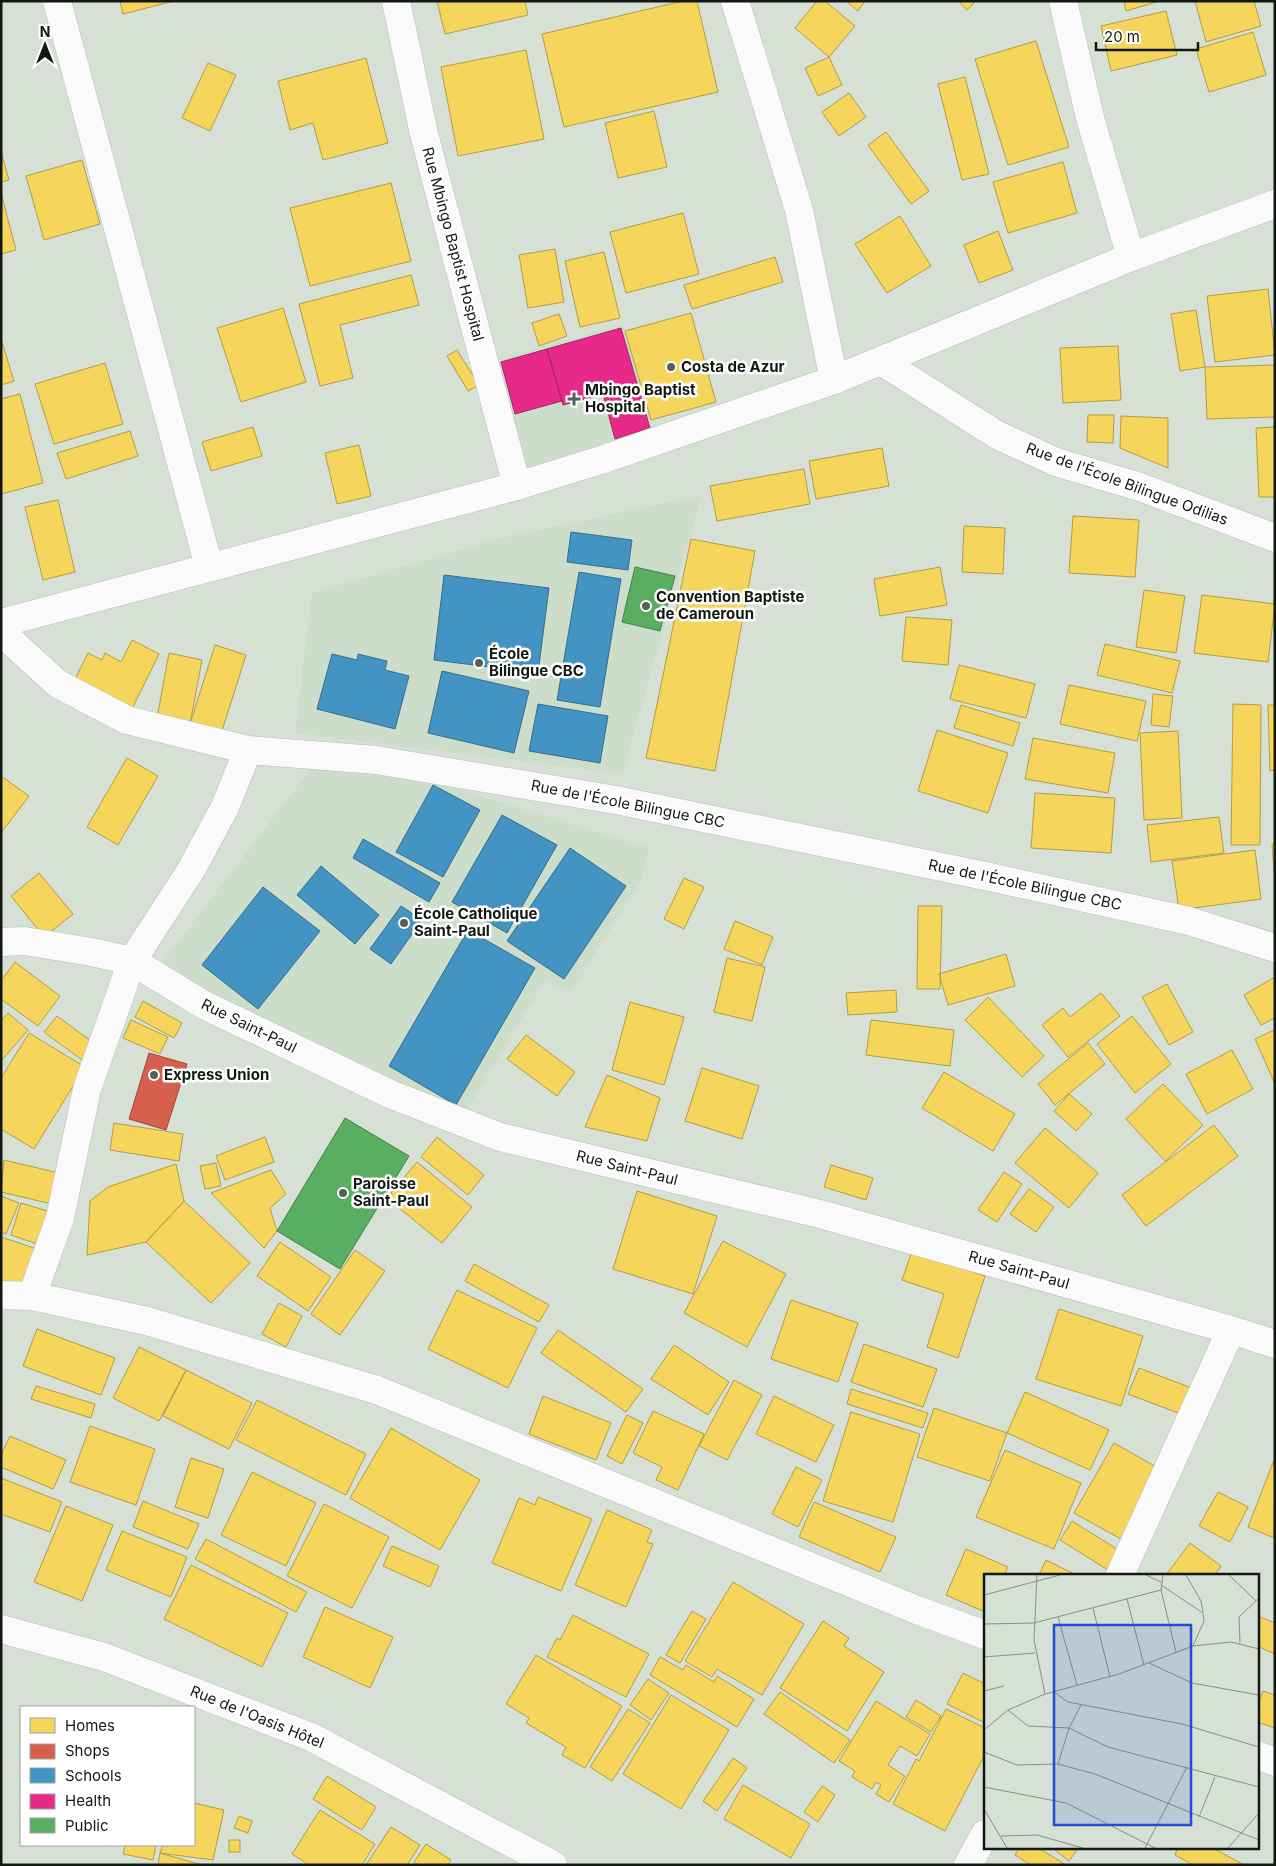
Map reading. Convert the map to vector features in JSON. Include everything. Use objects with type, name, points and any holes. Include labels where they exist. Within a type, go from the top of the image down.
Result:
[{"type":"street","points":[[57,1],[210,567]]},
{"type":"street","name":"Rue Mbingo Baptist Hospital","points":[[396,1],[424,134],[517,486]]},
{"type":"street","points":[[735,1],[799,210],[834,380]]},
{"type":"street","points":[[1063,1],[1090,118],[1131,257]]},
{"type":"street","points":[[1,623],[517,486],[724,420],[834,380],[1131,257],[1275,204]]},
{"type":"street","name":"Rue de l'École Bilingue Odilias","points":[[881,361],[997,435],[1047,458],[1140,487],[1275,538]]},
{"type":"street","name":"Rue de l'École Bilingue CBC","points":[[1,632],[58,684],[127,720],[248,750],[376,760],[616,800],[990,877],[1189,922],[1275,948]]},
{"type":"street","points":[[32,1296],[60,1218],[87,1089],[132,961],[191,870],[225,807],[248,750]]},
{"type":"street","name":"Rue Saint-Paul","points":[[1,942],[24,941],[92,952],[132,961],[204,1005],[390,1094],[500,1137],[820,1214],[1275,1344]]},
{"type":"street","points":[[1,1295],[32,1296],[147,1321],[377,1390],[908,1606],[984,1634]]},
{"type":"street","points":[[1120,1574],[1231,1330]]},
{"type":"street","name":"Rue de l'Oasis Hôtel","points":[[1,1629],[104,1657],[311,1736],[553,1865]]},
{"type":"street","points":[[1258,1755],[1275,1762]]},
{"type":"street","points":[[968,1865],[984,1836]]},
{"type":"shaded area","name":"Mbingo Baptist Hospital","points":[[623,325],[654,433],[525,473],[495,360]]},
{"type":"shaded area","name":"École Bilingue CBC","points":[[702,495],[622,774],[295,733],[312,593],[501,538]]},
{"type":"shaded area","name":"École Catholique Saint-Paul","points":[[311,768],[407,778],[442,784],[649,848],[642,879],[571,992],[545,980],[462,1118],[180,980],[160,966]]},
{"type":"building: Homes","points":[[120,1],[174,1],[123,14]]},
{"type":"building: Homes","points":[[437,1],[525,1],[528,15],[445,34]]},
{"type":"building: Homes","points":[[683,1],[697,1],[718,92],[564,127],[542,34]]},
{"type":"building: Homes","points":[[817,1],[825,1],[855,26],[829,57],[795,28]]},
{"type":"building: Homes","points":[[846,1],[865,1],[858,11]]},
{"type":"building: Homes","points":[[958,1],[976,1],[967,10]]},
{"type":"building: Homes","points":[[1124,1],[1160,1],[1126,11]]},
{"type":"building: Homes","points":[[1195,1],[1254,1],[1261,26],[1206,42]]},
{"type":"building: Homes","points":[[1166,11],[1177,55],[1111,71],[1101,26]]},
{"type":"building: Homes","points":[[1253,32],[1266,75],[1209,92],[1196,49]]},
{"type":"building: Homes","points":[[1036,41],[1069,147],[1008,165],[975,59]]},
{"type":"building: Homes","points":[[526,50],[544,139],[458,156],[441,67]]},
{"type":"building: Homes","points":[[829,57],[842,85],[818,96],[805,68]]},
{"type":"building: Homes","points":[[366,58],[388,143],[323,160],[313,123],[290,130],[278,81]]},
{"type":"building: Homes","points":[[208,63],[236,75],[210,131],[182,118]]},
{"type":"building: Homes","points":[[965,77],[989,174],[962,180],[938,84]]},
{"type":"building: Homes","points":[[849,93],[866,117],[839,136],[822,112]]},
{"type":"building: Homes","points":[[654,111],[667,167],[618,178],[605,123]]},
{"type":"building: Homes","points":[[886,132],[929,191],[911,204],[868,145]]},
{"type":"building: Homes","points":[[1,151],[9,180],[1,182]]},
{"type":"building: Homes","points":[[82,160],[100,224],[44,240],[26,176]]},
{"type":"building: Homes","points":[[1063,162],[1077,213],[1008,233],[993,182]]},
{"type":"building: Homes","points":[[391,183],[411,261],[310,286],[290,208]]},
{"type":"building: Homes","points":[[1,193],[16,250],[1,254]]},
{"type":"building: Homes","points":[[683,213],[699,274],[626,293],[610,232]]},
{"type":"building: Homes","points":[[900,216],[931,266],[887,293],[855,244]]},
{"type":"building: Homes","points":[[998,231],[1013,270],[979,283],[964,245]]},
{"type":"building: Homes","points":[[555,249],[564,302],[528,308],[519,255]]},
{"type":"building: Homes","points":[[604,252],[620,318],[580,327],[565,261]]},
{"type":"building: Homes","points":[[775,257],[783,282],[692,309],[684,285]]},
{"type":"building: Homes","points":[[411,275],[419,305],[340,325],[353,378],[320,386],[299,304]]},
{"type":"building: Homes","points":[[1268,289],[1275,355],[1215,362],[1207,296]]},
{"type":"building: Homes","points":[[283,308],[306,382],[241,402],[217,328]]},
{"type":"building: Homes","points":[[1196,310],[1205,367],[1180,371],[1171,314]]},
{"type":"building: Homes","name":"Costa de Azur","points":[[691,313],[716,402],[651,420],[625,331]]},
{"type":"building: Homes","points":[[559,314],[567,336],[539,346],[532,323]]},
{"type":"building: Homes","points":[[1,339],[14,381],[1,385]]},
{"type":"building: Homes","points":[[1118,346],[1121,400],[1063,403],[1060,348]]},
{"type":"building: Homes","points":[[457,350],[479,385],[468,391],[447,356]]},
{"type":"building: Homes","points":[[105,363],[123,424],[54,444],[35,384]]},
{"type":"building: Homes","points":[[1275,365],[1275,417],[1207,419],[1205,367]]},
{"type":"building: Homes","points":[[20,394],[43,483],[1,494],[1,399]]},
{"type":"building: Homes","points":[[1088,415],[1114,415],[1113,443],[1087,442]]},
{"type":"building: Homes","points":[[1121,416],[1168,418],[1168,468],[1120,448]]},
{"type":"building: Homes","points":[[253,427],[262,456],[211,471],[202,442]]},
{"type":"building: Homes","points":[[1275,427],[1275,497],[1259,497],[1256,428]]},
{"type":"building: Homes","points":[[130,431],[138,456],[66,479],[57,453]]},
{"type":"building: Homes","points":[[359,445],[371,496],[337,504],[325,453]]},
{"type":"building: Homes","points":[[882,448],[889,486],[816,499],[809,461]]},
{"type":"building: Homes","points":[[804,469],[810,504],[717,521],[710,486]]},
{"type":"building: Homes","points":[[58,500],[75,572],[43,580],[25,507]]},
{"type":"building: Homes","points":[[1073,516],[1139,520],[1135,577],[1069,573]]},
{"type":"building: Homes","points":[[964,526],[1005,528],[1003,574],[962,572]]},
{"type":"building: Homes","points":[[691,539],[755,551],[715,771],[646,758]]},
{"type":"building: Homes","points":[[940,567],[947,605],[880,616],[874,579]]},
{"type":"building: Homes","points":[[1144,590],[1185,596],[1176,653],[1136,647]]},
{"type":"building: Homes","points":[[1202,595],[1275,604],[1268,662],[1194,653]]},
{"type":"building: Homes","points":[[906,617],[952,620],[948,665],[902,661]]},
{"type":"building: Homes","points":[[132,640],[159,654],[132,709],[74,681],[88,653],[102,660],[105,653],[121,662]]},
{"type":"building: Homes","points":[[1105,644],[1180,661],[1172,693],[1097,675]]},
{"type":"building: Homes","points":[[215,645],[246,655],[221,734],[190,724]]},
{"type":"building: Homes","points":[[169,653],[202,660],[190,724],[157,718]]},
{"type":"building: Homes","points":[[959,665],[1035,684],[1026,718],[950,699]]},
{"type":"building: Homes","points":[[1069,685],[1146,701],[1137,741],[1060,724]]},
{"type":"building: Homes","points":[[1153,694],[1173,696],[1169,727],[1151,725]]},
{"type":"building: Homes","points":[[1233,704],[1261,705],[1260,845],[1231,845]]},
{"type":"building: Homes","points":[[961,705],[1020,723],[1013,746],[954,728]]},
{"type":"building: Homes","points":[[1268,705],[1275,705],[1275,770],[1270,771]]},
{"type":"building: Homes","points":[[937,730],[1008,753],[988,813],[918,791]]},
{"type":"building: Homes","points":[[1178,731],[1182,818],[1144,820],[1140,733]]},
{"type":"building: Homes","points":[[1033,738],[1115,753],[1108,793],[1025,779]]},
{"type":"building: Homes","points":[[127,758],[158,776],[118,845],[87,827]]},
{"type":"building: Homes","points":[[1,776],[29,796],[1,833]]},
{"type":"building: Homes","points":[[1035,793],[1115,798],[1111,853],[1031,848]]},
{"type":"building: Homes","points":[[1219,817],[1224,853],[1151,862],[1147,825]]},
{"type":"building: Homes","points":[[1272,844],[1275,844],[1275,884]]},
{"type":"building: Homes","points":[[1255,850],[1261,899],[1179,910],[1172,861]]},
{"type":"building: Homes","points":[[39,873],[73,914],[44,937],[11,896]]},
{"type":"building: Homes","points":[[684,878],[704,887],[684,929],[664,919]]},
{"type":"building: Homes","points":[[918,906],[942,906],[940,989],[917,989]]},
{"type":"building: Homes","points":[[735,921],[773,937],[762,965],[724,949]]},
{"type":"building: Homes","points":[[1006,954],[1015,986],[948,1005],[939,974]]},
{"type":"building: Homes","points":[[727,958],[765,967],[752,1021],[714,1012]]},
{"type":"building: Homes","points":[[15,962],[60,996],[38,1026],[1,999],[1,981]]},
{"type":"building: Homes","points":[[1275,977],[1275,1018],[1261,1025],[1244,995]]},
{"type":"building: Homes","points":[[1167,984],[1193,1032],[1169,1045],[1142,997]]},
{"type":"building: Homes","points":[[896,990],[897,1012],[848,1015],[846,993]]},
{"type":"building: Homes","points":[[1101,993],[1120,1016],[1068,1057],[1042,1025],[1063,1008],[1070,1017]]},
{"type":"building: Homes","points":[[988,997],[1044,1056],[1022,1077],[965,1020]]},
{"type":"building: Homes","points":[[143,1001],[182,1023],[174,1038],[135,1017]]},
{"type":"building: Homes","points":[[630,1002],[684,1017],[664,1085],[612,1070]]},
{"type":"building: Homes","points":[[8,1013],[28,1030],[1,1061],[1,1021]]},
{"type":"building: Homes","points":[[57,1016],[98,1046],[86,1063],[44,1032]]},
{"type":"building: Homes","points":[[1132,1016],[1171,1064],[1135,1093],[1097,1044]]},
{"type":"building: Homes","points":[[131,1020],[168,1037],[160,1054],[123,1038]]},
{"type":"building: Homes","points":[[871,1020],[954,1030],[950,1066],[866,1055]]},
{"type":"building: Homes","points":[[1274,1030],[1275,1032],[1275,1084],[1255,1039]]},
{"type":"building: Homes","points":[[29,1033],[85,1067],[34,1149],[1,1129],[1,1078]]},
{"type":"building: Homes","points":[[526,1035],[575,1072],[557,1096],[507,1059]]},
{"type":"building: Homes","points":[[1088,1043],[1105,1064],[1055,1105],[1038,1084]]},
{"type":"building: Homes","points":[[1232,1050],[1253,1089],[1207,1114],[1186,1074]]},
{"type":"building: Homes","points":[[702,1068],[759,1086],[742,1139],[685,1121]]},
{"type":"building: Homes","points":[[944,1072],[1015,1114],[993,1151],[922,1108]]},
{"type":"building: Homes","points":[[607,1075],[660,1098],[647,1141],[585,1127]]},
{"type":"building: Homes","points":[[1163,1084],[1203,1125],[1165,1161],[1126,1119]]},
{"type":"building: Homes","points":[[1069,1094],[1092,1114],[1076,1131],[1054,1111]]},
{"type":"building: Homes","points":[[114,1123],[183,1134],[179,1161],[110,1150]]},
{"type":"building: Homes","points":[[1214,1125],[1238,1156],[1146,1226],[1122,1195]]},
{"type":"building: Homes","points":[[1045,1128],[1098,1173],[1069,1208],[1015,1163]]},
{"type":"building: Homes","points":[[265,1137],[274,1162],[225,1180],[216,1156]]},
{"type":"building: Homes","points":[[437,1137],[484,1175],[468,1195],[421,1157]]},
{"type":"building: Homes","points":[[4,1160],[63,1174],[56,1205],[1,1192]]},
{"type":"building: Homes","points":[[417,1162],[472,1207],[442,1243],[387,1198]]},
{"type":"building: Homes","points":[[216,1163],[221,1186],[205,1189],[200,1166]]},
{"type":"building: Homes","points":[[176,1164],[184,1201],[146,1242],[87,1255],[90,1201],[108,1187]]},
{"type":"building: Homes","points":[[831,1165],[873,1178],[866,1200],[824,1187]]},
{"type":"building: Homes","points":[[271,1170],[286,1194],[270,1208],[277,1231],[264,1248],[211,1193]]},
{"type":"building: Homes","points":[[1004,1172],[1022,1184],[997,1222],[978,1210]]},
{"type":"building: Homes","points":[[1029,1189],[1054,1207],[1036,1232],[1010,1214]]},
{"type":"building: Homes","points":[[637,1191],[717,1216],[693,1294],[613,1269]]},
{"type":"building: Homes","points":[[1,1196],[19,1203],[6,1234],[1,1232]]},
{"type":"building: Homes","points":[[184,1201],[250,1263],[211,1303],[146,1242]]},
{"type":"building: Homes","points":[[21,1203],[54,1213],[43,1246],[11,1235]]},
{"type":"building: Homes","points":[[1,1237],[37,1249],[24,1289],[1,1281]]},
{"type":"building: Homes","points":[[723,1241],[786,1274],[747,1347],[684,1313]]},
{"type":"building: Homes","points":[[280,1242],[331,1277],[308,1311],[257,1276]]},
{"type":"building: Homes","points":[[355,1250],[385,1271],[340,1335],[311,1314]]},
{"type":"building: Homes","points":[[912,1251],[985,1276],[958,1358],[927,1347],[944,1294],[902,1280]]},
{"type":"building: Homes","points":[[474,1264],[549,1305],[539,1322],[465,1281]]},
{"type":"building: Homes","points":[[457,1290],[537,1328],[508,1388],[428,1349]]},
{"type":"building: Homes","points":[[791,1300],[858,1323],[838,1382],[771,1359]]},
{"type":"building: Homes","points":[[279,1303],[302,1316],[286,1347],[262,1334]]},
{"type":"building: Homes","points":[[1059,1309],[1143,1336],[1121,1406],[1036,1379]]},
{"type":"building: Homes","points":[[37,1329],[115,1358],[101,1395],[23,1366]]},
{"type":"building: Homes","points":[[558,1330],[643,1389],[626,1412],[541,1353]]},
{"type":"building: Homes","points":[[864,1344],[937,1369],[923,1407],[851,1382]]},
{"type":"building: Homes","points":[[674,1345],[729,1382],[708,1415],[651,1379]]},
{"type":"building: Homes","points":[[139,1347],[186,1370],[159,1421],[113,1398]]},
{"type":"building: Homes","points":[[1139,1368],[1197,1390],[1186,1416],[1128,1394]]},
{"type":"building: Homes","points":[[186,1370],[252,1403],[229,1449],[163,1416]]},
{"type":"building: Homes","points":[[734,1380],[762,1395],[727,1460],[699,1446]]},
{"type":"building: Homes","points":[[36,1386],[95,1404],[91,1418],[31,1399]]},
{"type":"building: Homes","points":[[851,1389],[928,1413],[923,1428],[847,1404]]},
{"type":"building: Homes","points":[[1025,1392],[1109,1430],[1090,1470],[1007,1433]]},
{"type":"building: Homes","points":[[543,1396],[611,1423],[596,1460],[529,1434]]},
{"type":"building: Homes","points":[[774,1396],[834,1425],[816,1462],[756,1434]]},
{"type":"building: Homes","points":[[257,1400],[366,1454],[346,1495],[236,1440]]},
{"type":"building: Homes","points":[[934,1408],[1007,1433],[990,1481],[917,1457]]},
{"type":"building: Homes","points":[[653,1411],[704,1434],[678,1490],[656,1480],[662,1467],[633,1453]]},
{"type":"building: Homes","points":[[851,1412],[920,1434],[893,1522],[823,1501]]},
{"type":"building: Homes","points":[[627,1415],[643,1423],[622,1464],[607,1456]]},
{"type":"building: Homes","points":[[90,1426],[155,1449],[136,1505],[70,1482]]},
{"type":"building: Homes","points":[[391,1428],[480,1480],[440,1550],[350,1498]]},
{"type":"building: Homes","points":[[10,1436],[66,1460],[53,1489],[1,1467],[1,1455]]},
{"type":"building: Homes","points":[[1114,1443],[1160,1469],[1121,1539],[1074,1513]]},
{"type":"building: Homes","points":[[1005,1450],[1081,1483],[1054,1549],[976,1517]]},
{"type":"building: Homes","points":[[191,1458],[224,1469],[208,1518],[175,1507]]},
{"type":"building: Homes","points":[[1275,1461],[1274,1538],[1248,1527]]},
{"type":"building: Homes","points":[[796,1467],[822,1480],[798,1527],[772,1514]]},
{"type":"building: Homes","points":[[252,1472],[316,1503],[286,1566],[221,1535]]},
{"type":"building: Homes","points":[[1,1478],[62,1502],[50,1532],[1,1514]]},
{"type":"building: Homes","points":[[1218,1492],[1248,1507],[1230,1542],[1199,1526]]},
{"type":"building: Homes","points":[[538,1497],[592,1519],[561,1591],[492,1563],[519,1498],[535,1505]]},
{"type":"building: Homes","points":[[143,1501],[199,1524],[188,1549],[133,1527]]},
{"type":"building: Homes","points":[[814,1502],[896,1537],[880,1572],[799,1537]]},
{"type":"building: Homes","points":[[324,1504],[389,1537],[352,1608],[287,1576]]},
{"type":"building: Homes","points":[[66,1506],[113,1525],[82,1601],[34,1582]]},
{"type":"building: Homes","points":[[607,1510],[652,1530],[647,1542],[653,1544],[626,1607],[575,1585]]},
{"type":"building: Homes","points":[[1072,1521],[1125,1554],[1113,1573],[1060,1540]]},
{"type":"building: Homes","points":[[122,1531],[187,1557],[171,1597],[106,1570]]},
{"type":"building: Homes","points":[[206,1539],[307,1592],[296,1612],[195,1559]]},
{"type":"building: Homes","points":[[1190,1543],[1221,1566],[1216,1574],[1167,1574]]},
{"type":"building: Homes","points":[[392,1546],[439,1566],[430,1587],[383,1566]]},
{"type":"building: Homes","points":[[966,1549],[1008,1567],[1004,1574],[984,1574],[984,1612],[946,1595]]},
{"type":"building: Homes","points":[[1046,1560],[1074,1574],[1039,1574]]},
{"type":"building: Homes","points":[[191,1565],[288,1613],[262,1667],[164,1619]]},
{"type":"building: Homes","points":[[733,1582],[804,1624],[762,1695],[717,1669],[712,1677],[685,1661]]},
{"type":"building: Homes","points":[[325,1607],[393,1637],[370,1688],[303,1657]]},
{"type":"building: Homes","points":[[692,1611],[706,1619],[680,1663],[666,1655]]},
{"type":"building: Homes","points":[[573,1615],[649,1654],[626,1697],[547,1657],[557,1638],[560,1640]]},
{"type":"building: Homes","points":[[1258,1616],[1275,1623],[1275,1654],[1258,1646]]},
{"type":"building: Homes","points":[[823,1621],[849,1638],[844,1646],[884,1672],[847,1731],[780,1688]]},
{"type":"building: Homes","points":[[536,1655],[622,1706],[585,1768],[562,1755],[566,1747],[526,1723],[529,1718],[506,1704]]},
{"type":"building: Homes","points":[[660,1657],[683,1670],[686,1665],[714,1682],[717,1676],[754,1699],[737,1727],[650,1675]]},
{"type":"building: Homes","points":[[963,1673],[984,1684],[984,1722],[947,1704]]},
{"type":"building: Homes","points":[[648,1679],[669,1693],[651,1720],[630,1705]]},
{"type":"building: Homes","points":[[1263,1691],[1275,1695],[1275,1728],[1258,1722],[1258,1705]]},
{"type":"building: Homes","points":[[780,1692],[850,1740],[834,1763],[764,1714]]},
{"type":"building: Homes","points":[[671,1695],[729,1730],[681,1809],[623,1774]]},
{"type":"building: Homes","points":[[916,1700],[941,1716],[931,1732],[906,1717]]},
{"type":"building: Homes","points":[[876,1701],[930,1734],[917,1756],[900,1746],[888,1765],[905,1776],[889,1802],[876,1794],[881,1785],[876,1782],[872,1789],[852,1777],[855,1771],[839,1761]]},
{"type":"building: Homes","points":[[628,1709],[650,1723],[612,1781],[590,1767]]},
{"type":"building: Homes","points":[[946,1709],[984,1728],[984,1756],[945,1831],[893,1804],[916,1759],[919,1761]]},
{"type":"building: Homes","points":[[733,1758],[747,1768],[717,1811],[703,1801]]},
{"type":"building: Homes","points":[[327,1776],[376,1807],[362,1830],[313,1799]]},
{"type":"building: Homes","points":[[743,1785],[810,1824],[791,1858],[724,1819]]},
{"type":"building: Homes","points":[[822,1786],[835,1795],[818,1822],[804,1812]]},
{"type":"building: Homes","points":[[195,1803],[224,1810],[213,1860],[160,1853],[163,1846],[195,1846]]},
{"type":"building: Homes","points":[[320,1810],[375,1844],[362,1865],[309,1865],[292,1854]]},
{"type":"building: Homes","points":[[239,1816],[252,1821],[248,1833],[234,1828]]},
{"type":"building: Homes","points":[[391,1827],[420,1845],[407,1865],[366,1865]]},
{"type":"building: Homes","points":[[229,1840],[240,1840],[240,1852],[229,1852]]},
{"type":"building: Homes","points":[[426,1844],[451,1860],[448,1865],[418,1865],[414,1862]]},
{"type":"building: Homes","points":[[125,1846],[156,1846],[153,1860],[123,1854]]},
{"type":"building: Homes","points":[[1019,1848],[1039,1848],[1066,1865],[1031,1865],[1015,1855]]},
{"type":"building: Homes","points":[[1052,1848],[1078,1848],[1069,1861]]},
{"type":"building: Homes","points":[[1178,1848],[1213,1848],[1244,1865],[1193,1865],[1175,1855]]},
{"type":"building: Homes","points":[[160,1853],[202,1865],[158,1865]]},
{"type":"building: Shops","points":[[149,1053],[187,1064],[166,1130],[129,1119]]},
{"type":"building: Schools","points":[[571,532],[632,540],[628,570],[567,562]]},
{"type":"building: Schools","points":[[579,572],[621,579],[600,707],[557,700]]},
{"type":"building: Schools","points":[[444,575],[549,588],[538,673],[434,660]]},
{"type":"building: Schools","points":[[332,654],[357,660],[358,654],[387,661],[385,670],[409,676],[395,729],[317,709]]},
{"type":"building: Schools","points":[[442,671],[529,691],[514,753],[428,733]]},
{"type":"building: Schools","points":[[538,704],[608,716],[600,763],[529,751]]},
{"type":"building: Schools","points":[[433,785],[480,810],[443,877],[396,852]]},
{"type":"building: Schools","points":[[502,815],[557,845],[507,933],[452,902]]},
{"type":"building: Schools","points":[[363,839],[440,883],[429,902],[353,858]]},
{"type":"building: Schools","points":[[570,848],[626,886],[564,979],[507,941]]},
{"type":"building: Schools","points":[[321,866],[379,915],[355,944],[297,895]]},
{"type":"building: Schools","points":[[263,887],[320,931],[258,1009],[202,965]]},
{"type":"building: Schools","points":[[401,906],[422,920],[391,964],[370,949]]},
{"type":"building: Schools","points":[[468,930],[535,968],[456,1105],[389,1066]]},
{"type":"building: Health","points":[[621,328],[650,428],[615,439],[603,394],[563,405],[547,349]]},
{"type":"building: Health","points":[[547,349],[562,401],[515,414],[501,362]]},
{"type":"building: Public","name":"Convention Baptiste de Cameroun","points":[[635,567],[675,576],[660,631],[622,622]]},
{"type":"building: Public","name":"Paroisse Saint-Paul","points":[[345,1118],[409,1156],[340,1269],[277,1231]]},
{"type":"place","name":"Costa de Azur","points":[[671,367]]},
{"type":"place","name":"Mbingo Baptist Hospital","points":[[574,399]]},
{"type":"place","name":"Convention Baptiste de Cameroun","points":[[646,606]]},
{"type":"place","name":"École Bilingue CBC","points":[[479,663]]},
{"type":"place","name":"École Catholique Saint-Paul","points":[[404,923]]},
{"type":"place","name":"Express Union","points":[[154,1075]]},
{"type":"place","name":"Paroisse Saint-Paul","points":[[343,1193]]}]
